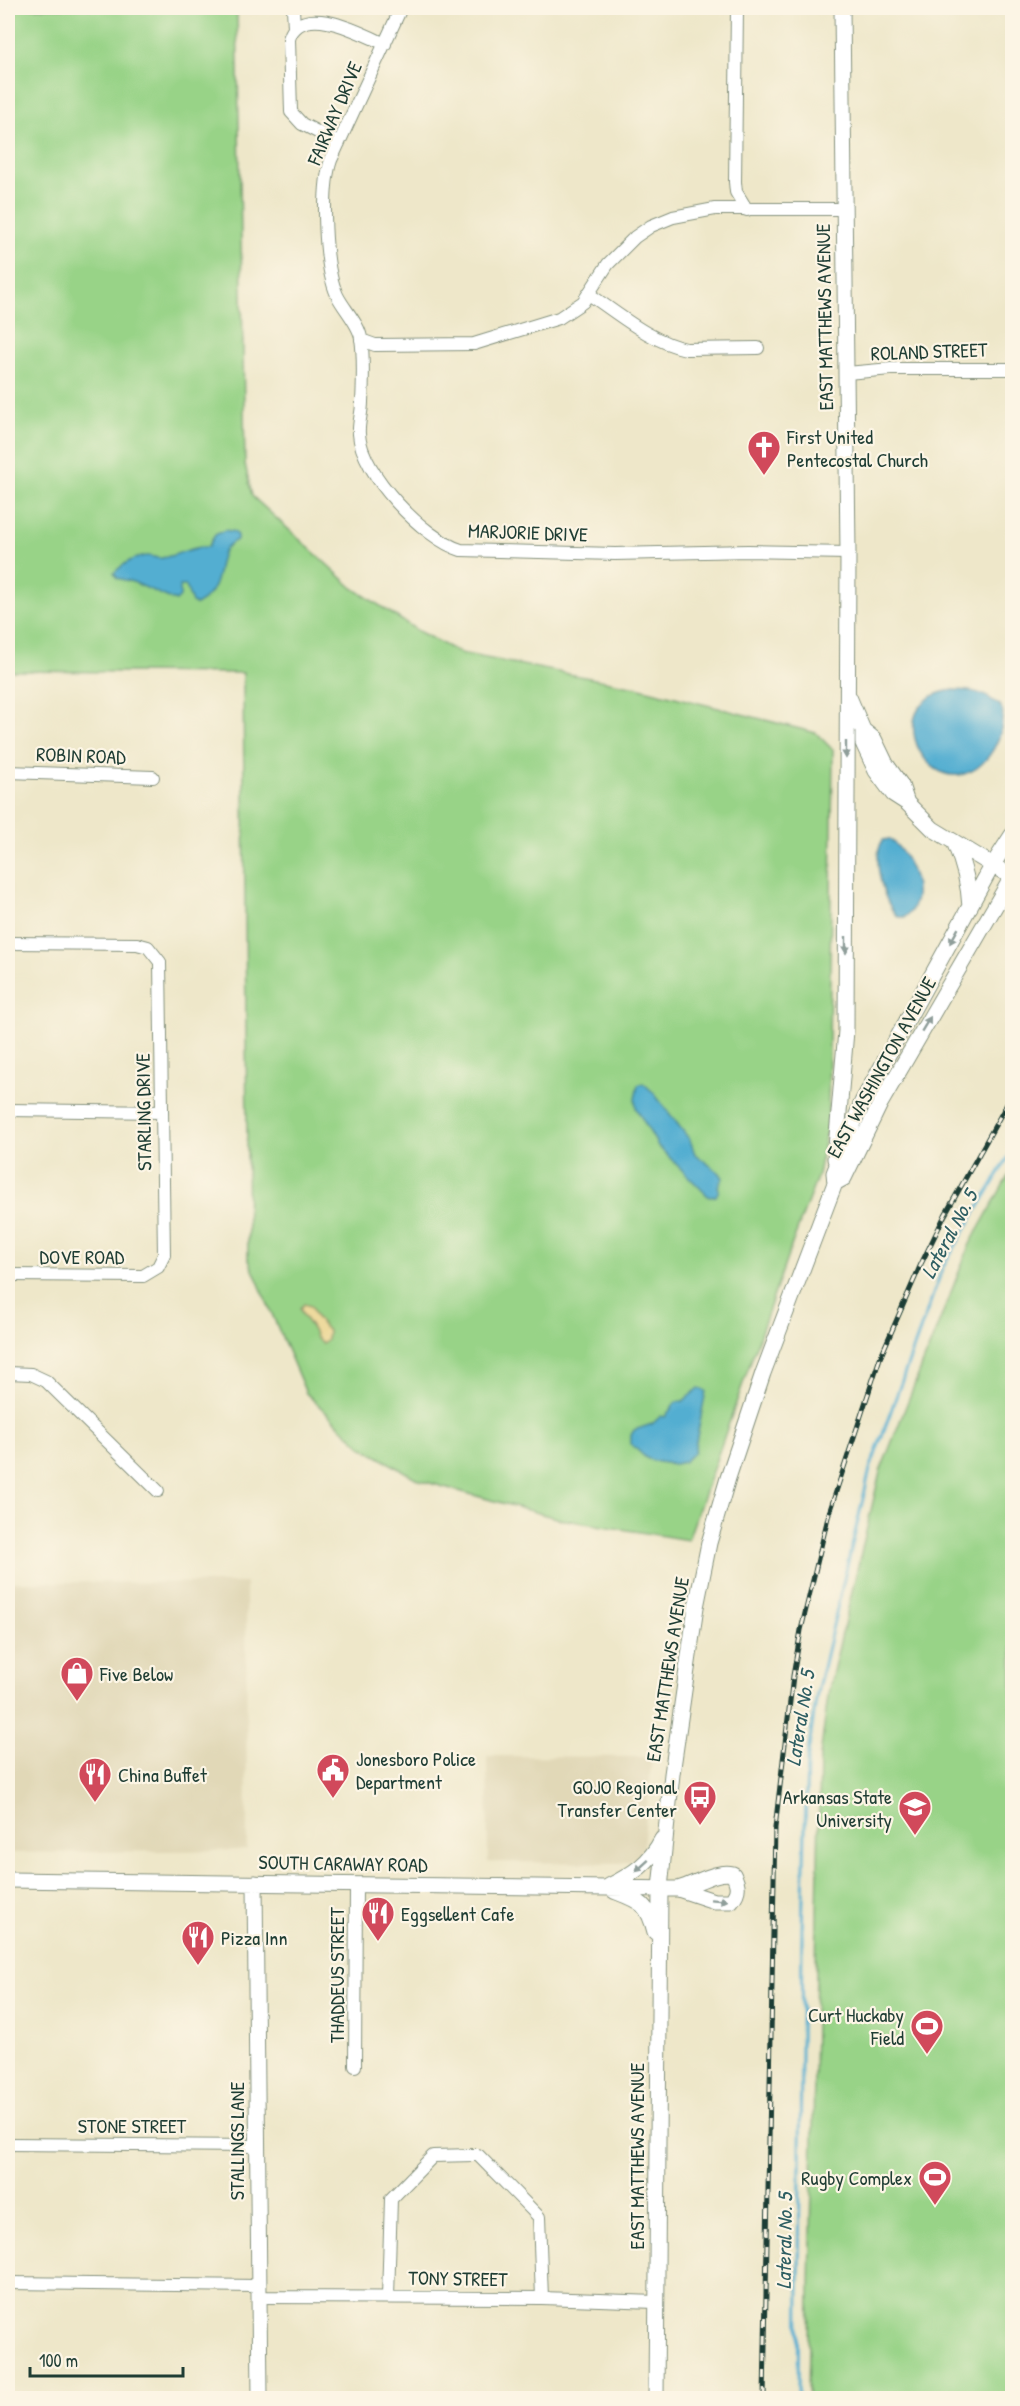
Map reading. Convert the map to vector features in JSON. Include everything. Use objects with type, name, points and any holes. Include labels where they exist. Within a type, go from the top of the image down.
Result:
[{"type":"street","points":[[293,8],[294,28],[289,39],[291,109],[296,124],[339,143]]},
{"type":"street","name":"FAIRWAY DRIVE","points":[[361,340],[338,296],[327,262],[327,177],[339,143],[401,8]]},
{"type":"street","points":[[736,8],[735,182],[736,192],[747,210]]},
{"type":"street","name":"EAST MATTHEWS AVENUE","points":[[842,8],[847,373],[846,692],[863,730],[863,743],[876,771],[893,794],[907,802],[933,829],[1012,877]]},
{"type":"street","points":[[294,28],[311,20],[328,20],[385,44]]},
{"type":"street","points":[[361,340],[375,345],[474,344],[559,318],[573,311],[590,295],[608,264],[635,237],[651,226],[673,217],[700,210],[844,209]]},
{"type":"street","points":[[590,295],[657,339],[676,347],[686,349],[758,348]]},
{"type":"street","name":"MARJORIE DRIVE","points":[[361,340],[362,403],[359,429],[361,448],[373,471],[396,500],[426,530],[450,546],[461,550],[615,554],[748,551],[848,553]]},
{"type":"street","name":"ROLAND STREET","points":[[847,373],[891,369],[1012,369]]},
{"type":"street","points":[[835,1178],[846,1031],[846,692]]},
{"type":"street","name":"ROBIN ROAD","points":[[8,772],[153,777]]},
{"type":"street","name":"EAST WASHINGTON AVENUE","points":[[1012,836],[992,866],[862,1102],[835,1178],[844,1178],[880,1104],[1012,877]]},
{"type":"street","points":[[955,844],[964,864],[969,887],[970,908]]},
{"type":"street","name":"STARLING DRIVE","points":[[8,943],[137,944],[148,947],[154,952],[162,968],[164,1255],[155,1269]]},
{"type":"street","points":[[8,1110],[162,1112]]},
{"type":"street","name":"EAST MATTHEWS AVENUE","points":[[656,2398],[660,1888],[665,1831],[696,1607],[709,1543],[728,1478],[763,1373],[835,1178]]},
{"type":"street","name":"DOVE ROAD","points":[[8,1275],[142,1276],[155,1269]]},
{"type":"street","points":[[8,1374],[32,1374],[46,1381],[158,1491]]},
{"type":"street","points":[[605,1888],[643,1866],[658,1846],[665,1831]]},
{"type":"street","name":"SOUTH CARAWAY ROAD","points":[[8,1880],[678,1889]]},
{"type":"street","name":"STALLINGS LANE","points":[[255,1883],[260,2398]]},
{"type":"street","name":"THADDEUS STREET","points":[[355,2066],[356,1885]]},
{"type":"street","points":[[605,1888],[640,1901],[651,1915],[659,1952]]},
{"type":"street","name":"STONE STREET","points":[[8,2144],[257,2146]]},
{"type":"street","points":[[388,2297],[391,2199],[433,2156],[474,2155],[478,2156],[539,2217],[542,2298]]},
{"type":"street","name":"TONY STREET","points":[[8,2283],[388,2297],[542,2298],[656,2302]]},
{"type":"shaded area","points":[[8,1582],[246,1583],[247,1850],[8,1853]]},
{"type":"shaded area","points":[[487,1756],[652,1757],[643,1846],[639,1854],[630,1861],[620,1863],[488,1862]]},
{"type":"green space","points":[[8,8],[237,8],[245,464],[252,496],[353,588],[418,631],[460,653],[636,687],[816,733],[833,750],[828,1121],[818,1175],[688,1540],[560,1519],[419,1480],[363,1448],[306,1393],[248,1258],[243,673],[8,671]]},
{"type":"green space","name":"Arkansas State University","points":[[1012,1169],[1012,2398],[808,2398],[820,1757],[829,1689],[880,1472],[970,1244]]},
{"type":"sand","points":[[304,1304],[311,1306],[315,1316],[328,1331],[327,1339],[323,1343],[316,1338],[313,1329],[301,1312],[300,1308]]},
{"type":"water","points":[[225,530],[235,532],[237,540],[228,545],[223,552],[213,588],[207,597],[196,605],[192,603],[186,586],[180,586],[180,597],[176,601],[133,582],[117,578],[114,573],[138,557],[162,558],[196,548],[208,547],[215,535]]},
{"type":"water","points":[[953,690],[983,695],[999,704],[1003,712],[1001,730],[989,756],[976,769],[959,775],[944,773],[931,765],[921,753],[915,738],[914,722],[919,708],[932,696]]},
{"type":"water","points":[[890,839],[904,855],[914,877],[916,899],[912,909],[905,917],[898,917],[893,910],[880,880],[878,858],[880,848],[883,840]]},
{"type":"water","points":[[643,1083],[653,1092],[690,1140],[695,1154],[720,1173],[723,1178],[716,1196],[709,1197],[658,1146],[636,1108],[638,1085]]},
{"type":"water","points":[[699,1388],[706,1391],[694,1452],[684,1462],[674,1464],[646,1458],[631,1444],[631,1435],[634,1430],[652,1424],[661,1416],[665,1417],[675,1403],[683,1401]]},
{"type":"waterway","name":"Lateral No. 5","points":[[798,2398],[802,1931],[807,1761],[817,1693],[870,1469],[943,1267],[1012,1151]]},
{"type":"railway","points":[[764,2398],[775,1828],[793,1676],[801,1630],[829,1513],[880,1358],[945,1215],[1012,1095]]},
{"type":"place","name":"First United Pentecostal Church","points":[[764,476]]},
{"type":"place","name":"Five Below","points":[[77,1702]]},
{"type":"place","name":"Jonesboro Police Department","points":[[333,1799]]},
{"type":"place","name":"China Buffet","points":[[95,1803]]},
{"type":"place","name":"GOJO Regional Transfer Center","points":[[700,1826]]},
{"type":"place","name":"Arkansas State University","points":[[915,1836]]},
{"type":"place","name":"Eggsellent Cafe","points":[[378,1942]]},
{"type":"place","name":"Pizza Inn","points":[[198,1966]]},
{"type":"place","name":"Curt Huckaby Field","points":[[927,2055]]},
{"type":"place","name":"Rugby Complex","points":[[935,2206]]}]
